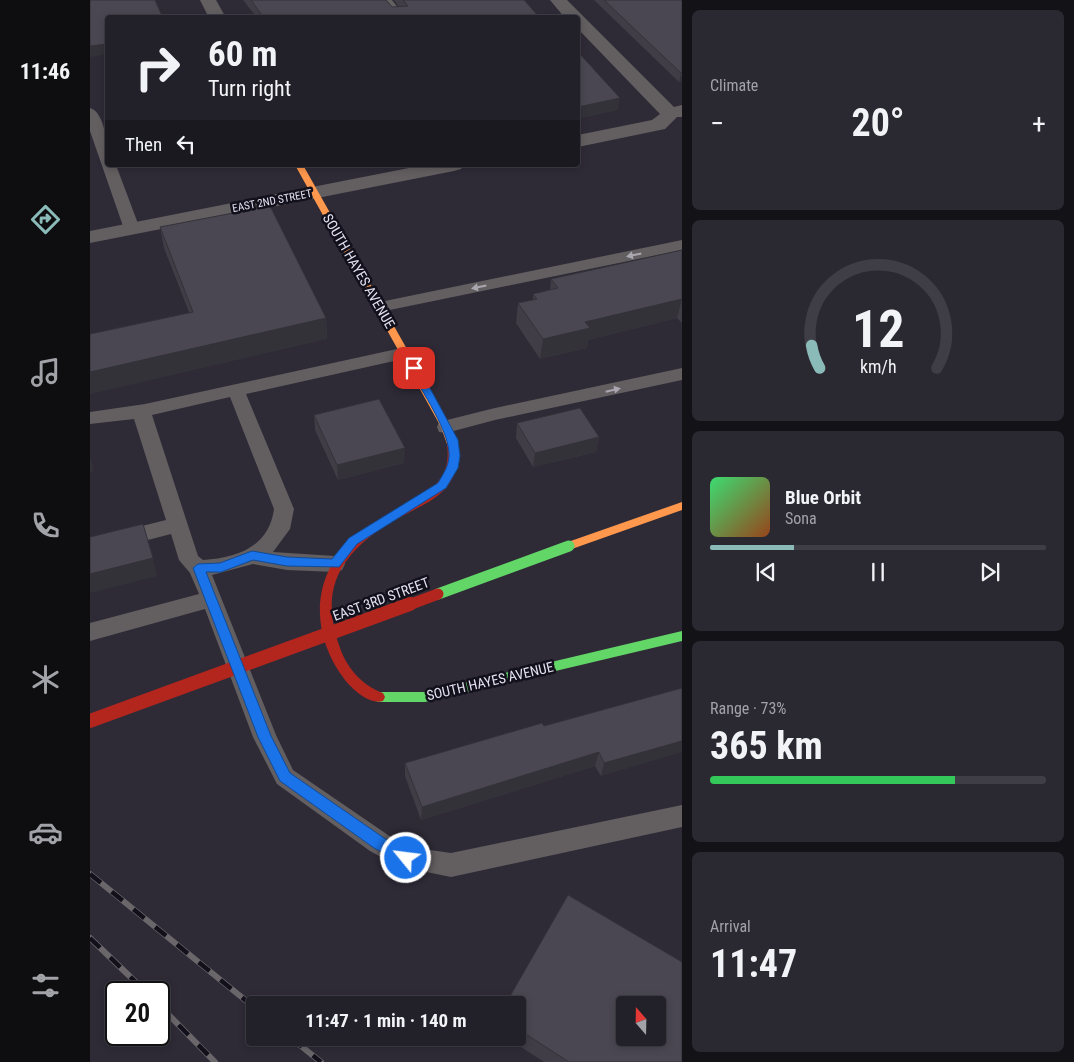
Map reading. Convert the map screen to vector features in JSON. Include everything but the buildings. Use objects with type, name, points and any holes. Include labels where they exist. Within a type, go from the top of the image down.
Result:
[{"type":"street","points":[[208,0],[216,15]]},
{"type":"street","points":[[558,0],[572,15]]},
{"type":"street","points":[[580,23],[676,112],[658,125],[580,141]]},
{"type":"street","name":"SOUTH HAYES AVENUE","points":[[300,167],[453,440],[454,456],[452,468],[442,486],[353,541],[335,564],[326,591],[324,617],[337,655],[356,685],[368,694],[389,698],[424,697],[682,636]]},
{"type":"street","name":"EAST 2ND STREET","points":[[90,237],[444,167]]},
{"type":"street","name":"EAST 3RD STREET","points":[[90,721],[682,506]]},
{"type":"lane","points":[[386,0],[398,15]]},
{"type":"lane","points":[[90,112],[105,153]]},
{"type":"lane","points":[[110,167],[132,229]]},
{"type":"lane","points":[[380,307],[682,245]]},
{"type":"lane","points":[[90,418],[142,411],[406,353]]},
{"type":"lane","points":[[446,427],[495,414],[673,376]]},
{"type":"lane","points":[[198,568],[221,567],[252,556],[271,543],[281,530],[284,509],[236,390]]},
{"type":"lane","points":[[142,411],[177,525],[190,560],[198,568],[265,737],[285,777],[379,843],[406,858],[451,865],[682,816]]},
{"type":"lane","points":[[90,547],[177,525]]},
{"type":"lane","points":[[252,556],[287,562],[335,564]]},
{"type":"lane","points":[[90,632],[212,600]]},
{"type":"railway","points":[[90,874],[246,1001]]},
{"type":"railway","points":[[90,938],[135,981]]},
{"type":"railway","points":[[170,1016],[215,1062]]},
{"type":"railway","points":[[301,1046],[321,1062]]},
{"type":"traffic: fast","points":[[438,594],[569,546]]},
{"type":"traffic: fast","points":[[379,697],[425,697],[682,636]]},
{"type":"traffic: slow","points":[[300,167],[446,427],[452,444]]},
{"type":"traffic: slow","points":[[569,546],[682,506]]},
{"type":"traffic: jam","points":[[379,697],[357,685],[346,672],[338,657],[327,628],[326,591],[332,574],[341,559],[353,545],[368,532],[440,487],[451,467],[453,456],[452,444]]},
{"type":"traffic: jam","points":[[90,721],[438,594]]},
{"type":"route","points":[[406,858],[379,843],[285,777],[265,737],[198,568],[221,567],[252,556],[287,562],[335,564],[353,541],[442,486],[452,468],[454,456],[453,440],[414,368]]}]
